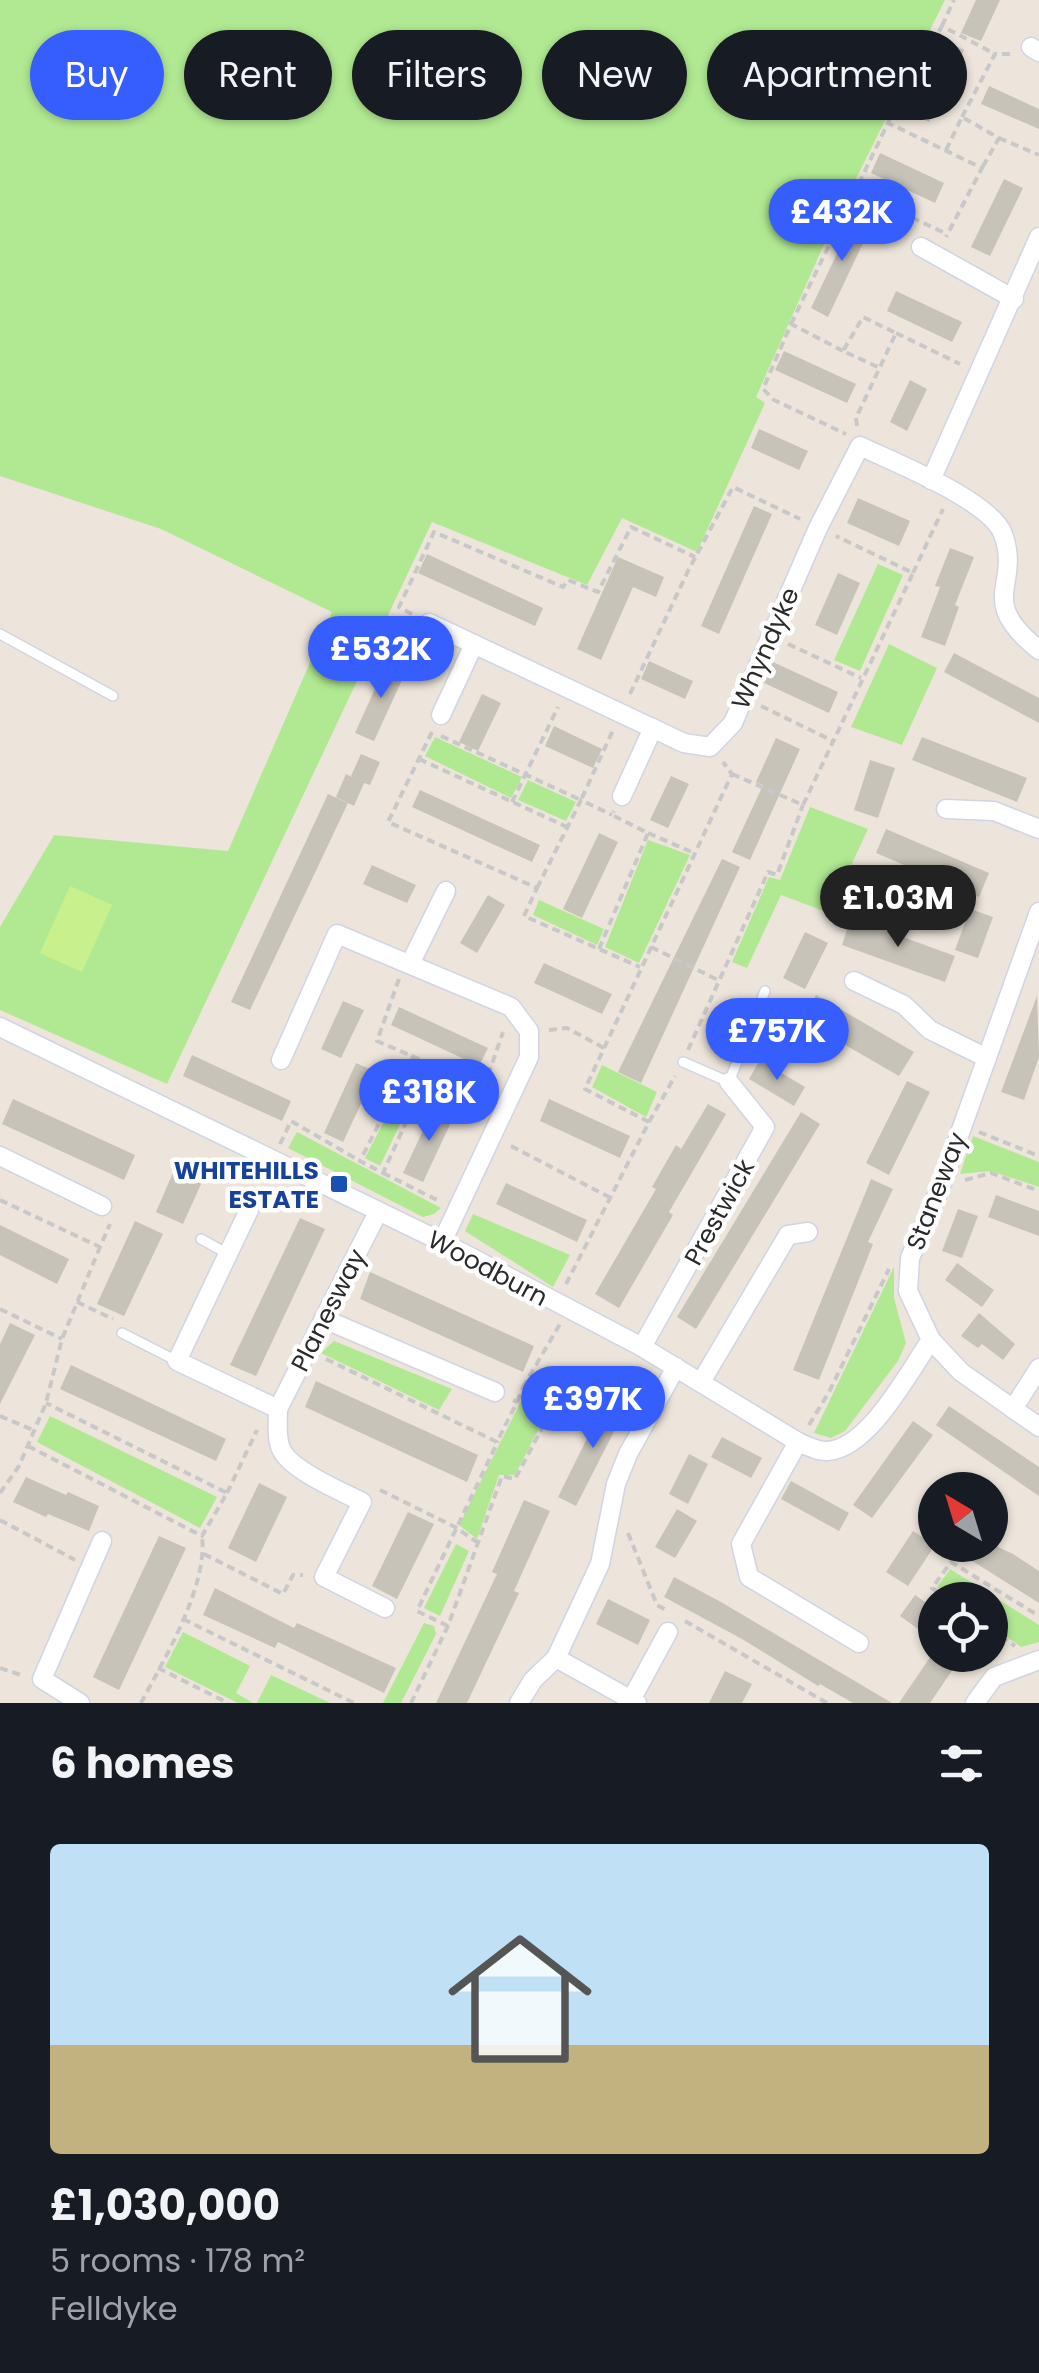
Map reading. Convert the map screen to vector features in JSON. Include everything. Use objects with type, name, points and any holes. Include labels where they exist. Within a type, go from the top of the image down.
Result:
[{"type":"street","points":[[931,480],[1039,237]]},
{"type":"street","points":[[929,251],[1014,300]]},
{"type":"street","points":[[859,443],[952,490],[1002,530],[1008,559],[1001,600],[1015,628],[1039,650]]},
{"type":"street","name":"Whyndyke","points":[[710,747],[732,723],[859,443]]},
{"type":"street","points":[[430,623],[684,743],[710,747]]},
{"type":"street","points":[[441,714],[474,644]]},
{"type":"street","points":[[622,796],[653,728]]},
{"type":"street","points":[[946,809],[994,811],[1039,830]]},
{"type":"street","points":[[408,961],[442,904],[446,890]]},
{"type":"street","name":"Staneway","points":[[1039,912],[910,1258],[908,1291],[931,1340],[962,1372],[1039,1427]]},
{"type":"street","points":[[281,1060],[337,934],[511,1007],[529,1031],[529,1056],[442,1242]]},
{"type":"street","points":[[854,981],[904,1004],[930,1030],[987,1058]]},
{"type":"street","name":"Woodburn","points":[[0,1027],[442,1242],[642,1347],[798,1442],[823,1452],[844,1448],[870,1428],[931,1340]]},
{"type":"street","name":"Prestwick","points":[[642,1347],[765,1128],[729,1082]]},
{"type":"street","points":[[0,1156],[102,1206]]},
{"type":"street","points":[[249,1210],[177,1360],[278,1409],[282,1454],[294,1465],[362,1502],[324,1576],[385,1608]]},
{"type":"street","name":"Planesway","points":[[278,1409],[378,1212]]},
{"type":"street","points":[[700,1382],[788,1235],[808,1232]]},
{"type":"street","points":[[324,1319],[495,1392]]},
{"type":"street","points":[[519,1703],[533,1680],[556,1658],[600,1564],[616,1484],[628,1454],[676,1368]]},
{"type":"street","points":[[1013,1409],[1039,1368]]},
{"type":"street","points":[[798,1442],[741,1544],[749,1577],[858,1644]]},
{"type":"street","points":[[80,1703],[42,1679],[102,1541]]},
{"type":"street","points":[[556,1658],[634,1702],[668,1632]]},
{"type":"street","points":[[975,1703],[994,1677],[1039,1660]]},
{"type":"lane","points":[[0,634],[113,696]]},
{"type":"lane","points":[[684,1062],[729,1082],[765,991]]},
{"type":"lane","points":[[200,1240],[228,1254]]},
{"type":"lane","points":[[122,1333],[177,1360]]},
{"type":"path","points":[[859,443],[774,400],[763,389],[853,190],[954,0]]},
{"type":"path","points":[[942,26],[996,54],[1011,56],[1035,49]]},
{"type":"path","points":[[967,108],[996,54]]},
{"type":"path","points":[[946,150],[961,120]]},
{"type":"path","points":[[967,120],[1039,155]]},
{"type":"path","points":[[888,123],[982,168]]},
{"type":"path","points":[[929,251],[948,234],[999,138]]},
{"type":"path","points":[[853,190],[948,234]]},
{"type":"path","points":[[844,351],[863,317],[980,374]]},
{"type":"path","points":[[791,324],[880,368]]},
{"type":"path","points":[[859,443],[856,418],[896,334]]},
{"type":"path","points":[[913,573],[952,490]]},
{"type":"path","points":[[430,623],[399,608],[434,532],[563,587],[568,580],[598,592],[631,527],[695,557]]},
{"type":"path","points":[[770,635],[862,679]]},
{"type":"path","points":[[512,802],[568,688]]},
{"type":"path","points":[[743,698],[833,741]]},
{"type":"path","points":[[537,888],[388,822],[432,732],[695,854]]},
{"type":"path","points":[[648,1122],[585,1089],[732,774],[710,747]]},
{"type":"path","points":[[419,759],[567,827]]},
{"type":"path","points":[[612,815],[622,796]]},
{"type":"path","points":[[581,800],[524,916],[642,968]]},
{"type":"path","points":[[448,1626],[417,1611],[610,1198],[684,1062],[768,872],[777,876],[803,805]]},
{"type":"path","points":[[599,949],[648,833]]},
{"type":"path","points":[[651,947],[718,980]]},
{"type":"path","points":[[408,961],[377,1040],[484,1087],[511,1007]]},
{"type":"path","points":[[529,1031],[567,1028],[604,1048]]},
{"type":"path","points":[[360,1161],[414,1055]]},
{"type":"path","points":[[384,1173],[434,1063]]},
{"type":"path","points":[[425,1081],[502,1116]]},
{"type":"path","points":[[272,1159],[291,1121],[459,1211]]},
{"type":"path","points":[[961,1125],[1039,1156]]},
{"type":"path","points":[[493,1136],[610,1198]]},
{"type":"path","points":[[940,1186],[991,1173],[1039,1191]]},
{"type":"path","points":[[0,1200],[100,1247]]},
{"type":"path","points":[[0,1492],[19,1466],[46,1404],[62,1339],[116,1212],[102,1206]]},
{"type":"path","points":[[798,1442],[829,1392],[896,1258],[910,1258]]},
{"type":"path","points":[[77,1302],[119,1322],[122,1333]]},
{"type":"path","points":[[0,1308],[62,1339]]},
{"type":"path","points":[[308,1350],[498,1441]]},
{"type":"path","points":[[411,1703],[448,1626],[502,1476],[515,1479],[557,1400],[526,1382]]},
{"type":"path","points":[[495,1392],[517,1402]]},
{"type":"path","points":[[46,1404],[227,1494]]},
{"type":"path","points":[[141,1703],[183,1619],[204,1554],[202,1536],[227,1494],[259,1425],[278,1409]]},
{"type":"path","points":[[0,1416],[34,1430]]},
{"type":"path","points":[[28,1446],[202,1536]]},
{"type":"path","points":[[362,1502],[374,1488],[455,1527],[478,1543]]},
{"type":"path","points":[[612,1514],[630,1535],[657,1605],[827,1703]]},
{"type":"path","points":[[0,1520],[89,1567]]},
{"type":"path","points":[[204,1554],[283,1594],[293,1575],[324,1576]]},
{"type":"path","points":[[936,1582],[950,1562],[983,1582]]},
{"type":"path","points":[[1008,1597],[1039,1616]]},
{"type":"path","points":[[183,1619],[354,1703]]},
{"type":"path","points":[[158,1668],[228,1703]]},
{"type":"green space","points":[[0,0],[945,0],[930,30],[707,30],[707,120],[885,120],[830,231],[756,397],[765,403],[697,552],[622,518],[587,585],[432,522],[167,1084],[0,1010],[0,927],[54,835],[228,851],[332,612],[161,529],[0,476]]},
{"type":"green space","points":[[878,564],[903,575],[860,671],[834,660]]},
{"type":"green space","points":[[889,644],[937,668],[902,745],[851,727]]},
{"type":"green space","points":[[435,737],[522,777],[511,798],[425,756]]},
{"type":"green space","points":[[528,780],[576,802],[566,821],[518,800]]},
{"type":"green space","points":[[810,807],[868,829],[829,913],[781,895],[747,968],[732,962],[769,877],[780,880]]},
{"type":"green space","points":[[648,840],[690,855],[639,963],[605,947]]},
{"type":"green space","points":[[70,886],[112,905],[82,972],[40,953]]},
{"type":"green space","points":[[539,900],[604,929],[597,945],[533,915]]},
{"type":"green space","points":[[416,1059],[429,1064],[380,1166],[365,1158]]},
{"type":"green space","points":[[602,1065],[657,1092],[646,1117],[592,1087]]},
{"type":"green space","points":[[297,1132],[441,1208],[423,1217],[288,1148]]},
{"type":"green space","points":[[973,1136],[1039,1162],[1039,1187],[991,1171],[960,1174]]},
{"type":"green space","points":[[473,1214],[570,1255],[553,1287],[465,1231]]},
{"type":"green space","points":[[894,1267],[894,1298],[906,1343],[898,1361],[845,1431],[831,1438],[814,1433]]},
{"type":"green space","points":[[334,1341],[452,1389],[439,1410],[321,1353]]},
{"type":"green space","points":[[527,1389],[552,1403],[515,1475],[499,1475],[477,1539],[459,1525]]},
{"type":"green space","points":[[50,1416],[217,1497],[200,1528],[37,1442]]},
{"type":"green space","points":[[456,1544],[469,1551],[440,1616],[424,1608]]},
{"type":"green space","points":[[950,1569],[971,1582],[941,1582]]},
{"type":"green space","points":[[1008,1605],[1039,1625],[1039,1642],[1021,1647],[1008,1638]]},
{"type":"green space","points":[[424,1623],[434,1626],[436,1634],[401,1703],[383,1703]]},
{"type":"green space","points":[[183,1632],[250,1666],[236,1693],[253,1703],[238,1703],[165,1667]]},
{"type":"green space","points":[[271,1675],[330,1703],[257,1703]]},
{"type":"building","points":[[976,0],[1000,0],[981,41],[962,30]]},
{"type":"building","points":[[989,86],[1039,109],[1039,129],[981,104]]},
{"type":"building","points":[[880,153],[944,183],[935,203],[871,173]]},
{"type":"building","points":[[1004,179],[1023,188],[990,256],[971,247]]},
{"type":"building","points":[[857,212],[874,220],[828,317],[811,308]]},
{"type":"building","points":[[896,291],[962,322],[952,342],[887,311]]},
{"type":"building","points":[[784,351],[856,384],[847,403],[775,370]]},
{"type":"building","points":[[910,380],[927,389],[907,431],[890,422]]},
{"type":"building","points":[[759,429],[808,451],[799,470],[751,448]]},
{"type":"building","points":[[858,498],[910,521],[899,546],[847,523]]},
{"type":"building","points":[[754,506],[772,514],[719,634],[701,626]]},
{"type":"building","points":[[950,548],[974,557],[955,605],[959,607],[945,646],[921,637]]},
{"type":"building","points":[[427,554],[543,608],[535,626],[418,573]]},
{"type":"building","points":[[618,557],[664,577],[656,597],[633,587],[601,660],[577,649]]},
{"type":"building","points":[[838,573],[860,583],[837,635],[815,625]]},
{"type":"building","points":[[954,653],[1039,698],[1039,723],[944,672]]},
{"type":"building","points":[[388,660],[407,669],[374,741],[355,733]]},
{"type":"building","points":[[649,661],[693,681],[685,699],[641,679]]},
{"type":"building","points":[[773,662],[838,692],[829,713],[764,683]]},
{"type":"building","points":[[482,694],[501,703],[478,751],[459,742]]},
{"type":"building","points":[[554,726],[602,749],[593,768],[545,746]]},
{"type":"building","points":[[922,737],[1027,778],[1017,802],[912,760]]},
{"type":"building","points":[[776,738],[800,749],[750,860],[732,852],[763,785],[756,782]]},
{"type":"building","points":[[361,754],[380,762],[370,785],[364,783],[354,806],[336,797],[346,774],[354,778],[351,776]]},
{"type":"building","points":[[870,760],[895,768],[878,818],[854,810]]},
{"type":"building","points":[[671,776],[689,784],[668,828],[650,820]]},
{"type":"building","points":[[420,790],[540,845],[532,862],[412,807]]},
{"type":"building","points":[[328,794],[348,803],[250,1010],[231,1002]]},
{"type":"building","points":[[886,829],[989,873],[979,897],[876,853]]},
{"type":"building","points":[[599,833],[618,842],[582,918],[563,909]]},
{"type":"building","points":[[722,859],[740,867],[641,1083],[618,1072]]},
{"type":"building","points":[[372,865],[416,885],[407,903],[363,884]]},
{"type":"building","points":[[488,895],[505,905],[477,953],[460,943]]},
{"type":"building","points":[[970,909],[993,917],[978,958],[955,950]]},
{"type":"building","points":[[851,918],[955,956],[945,982],[842,945]]},
{"type":"building","points":[[805,932],[828,943],[805,989],[783,978]]},
{"type":"building","points":[[544,963],[612,994],[602,1014],[534,983]]},
{"type":"building","points":[[816,995],[914,1052],[899,1076],[802,1020]]},
{"type":"building","points":[[1037,996],[1039,1057],[1024,1100],[1001,1092]]},
{"type":"building","points":[[343,1001],[364,1010],[341,1058],[321,1049]]},
{"type":"building","points":[[399,1007],[488,1048],[479,1066],[391,1025]]},
{"type":"building","points":[[192,1055],[291,1101],[282,1121],[183,1076]]},
{"type":"building","points":[[760,1060],[805,1087],[794,1106],[749,1079]]},
{"type":"building","points":[[356,1063],[376,1072],[343,1142],[324,1133]]},
{"type":"building","points":[[907,1081],[930,1092],[889,1175],[866,1163]]},
{"type":"building","points":[[13,1099],[135,1155],[124,1180],[2,1124]]},
{"type":"building","points":[[549,1099],[630,1136],[620,1158],[540,1121]]},
{"type":"building","points":[[708,1104],[726,1114],[619,1308],[595,1294],[656,1189],[652,1187],[676,1145],[681,1149]]},
{"type":"building","points":[[435,1105],[455,1114],[423,1182],[403,1173]]},
{"type":"building","points":[[801,1112],[820,1124],[696,1329],[677,1317]]},
{"type":"building","points":[[178,1161],[206,1173],[183,1224],[156,1212]]},
{"type":"building","points":[[871,1179],[893,1189],[868,1242],[873,1244],[819,1380],[793,1370]]},
{"type":"building","points":[[506,1183],[587,1220],[577,1242],[496,1204]]},
{"type":"building","points":[[996,1195],[1039,1211],[1039,1236],[988,1217]]},
{"type":"building","points":[[958,1209],[978,1216],[962,1258],[942,1251]]},
{"type":"building","points":[[300,1218],[325,1229],[256,1376],[230,1365]]},
{"type":"building","points":[[135,1221],[163,1234],[124,1316],[97,1304]]},
{"type":"building","points":[[0,1225],[69,1259],[57,1284],[0,1255]]},
{"type":"building","points":[[957,1263],[994,1290],[982,1307],[945,1280]]},
{"type":"building","points":[[370,1272],[534,1346],[523,1372],[360,1299]]},
{"type":"building","points":[[979,1313],[1015,1344],[1003,1360],[982,1344],[978,1348],[961,1336]]},
{"type":"building","points":[[10,1323],[35,1335],[0,1404],[0,1344]]},
{"type":"building","points":[[71,1365],[226,1439],[216,1461],[60,1389]]},
{"type":"building","points":[[316,1381],[478,1455],[467,1482],[305,1407]]},
{"type":"building","points":[[608,1396],[627,1406],[576,1506],[558,1497]]},
{"type":"building","points":[[949,1406],[1039,1467],[1039,1496],[1008,1472],[936,1425]]},
{"type":"building","points":[[913,1421],[933,1435],[872,1518],[853,1505]]},
{"type":"building","points":[[722,1437],[762,1458],[751,1478],[711,1457]]},
{"type":"building","points":[[689,1454],[708,1464],[688,1504],[669,1494]]},
{"type":"building","points":[[26,1477],[99,1506],[89,1531],[13,1502]]},
{"type":"building","points":[[791,1481],[849,1513],[839,1531],[781,1499]]},
{"type":"building","points":[[259,1483],[287,1497],[256,1562],[228,1548]]},
{"type":"building","points":[[524,1500],[550,1511],[514,1591],[519,1593],[467,1703],[436,1703],[497,1574],[492,1572]]},
{"type":"building","points":[[677,1509],[697,1521],[675,1558],[655,1547]]},
{"type":"building","points":[[408,1512],[434,1524],[397,1599],[372,1586]]},
{"type":"building","points":[[913,1531],[918,1534],[918,1562],[924,1562],[908,1586],[886,1572]]},
{"type":"building","points":[[159,1536],[186,1548],[119,1690],[93,1677]]},
{"type":"building","points":[[1008,1552],[1013,1554],[1039,1571],[1039,1603],[1008,1582],[974,1562],[1008,1562]]},
{"type":"building","points":[[674,1577],[892,1703],[853,1703],[664,1597]]},
{"type":"building","points":[[215,1588],[294,1628],[297,1623],[396,1668],[384,1693],[278,1642],[275,1648],[203,1615]]},
{"type":"building","points":[[915,1595],[918,1597],[918,1629],[900,1616]]},
{"type":"building","points":[[608,1599],[650,1620],[638,1645],[596,1624]]},
{"type":"building","points":[[725,1671],[752,1684],[742,1703],[709,1703]]},
{"type":"building","points":[[920,1672],[951,1672],[930,1703],[899,1703]]},
{"type":"place","name":"WHITEHILLS ESTATE","points":[[339,1184]]}]
